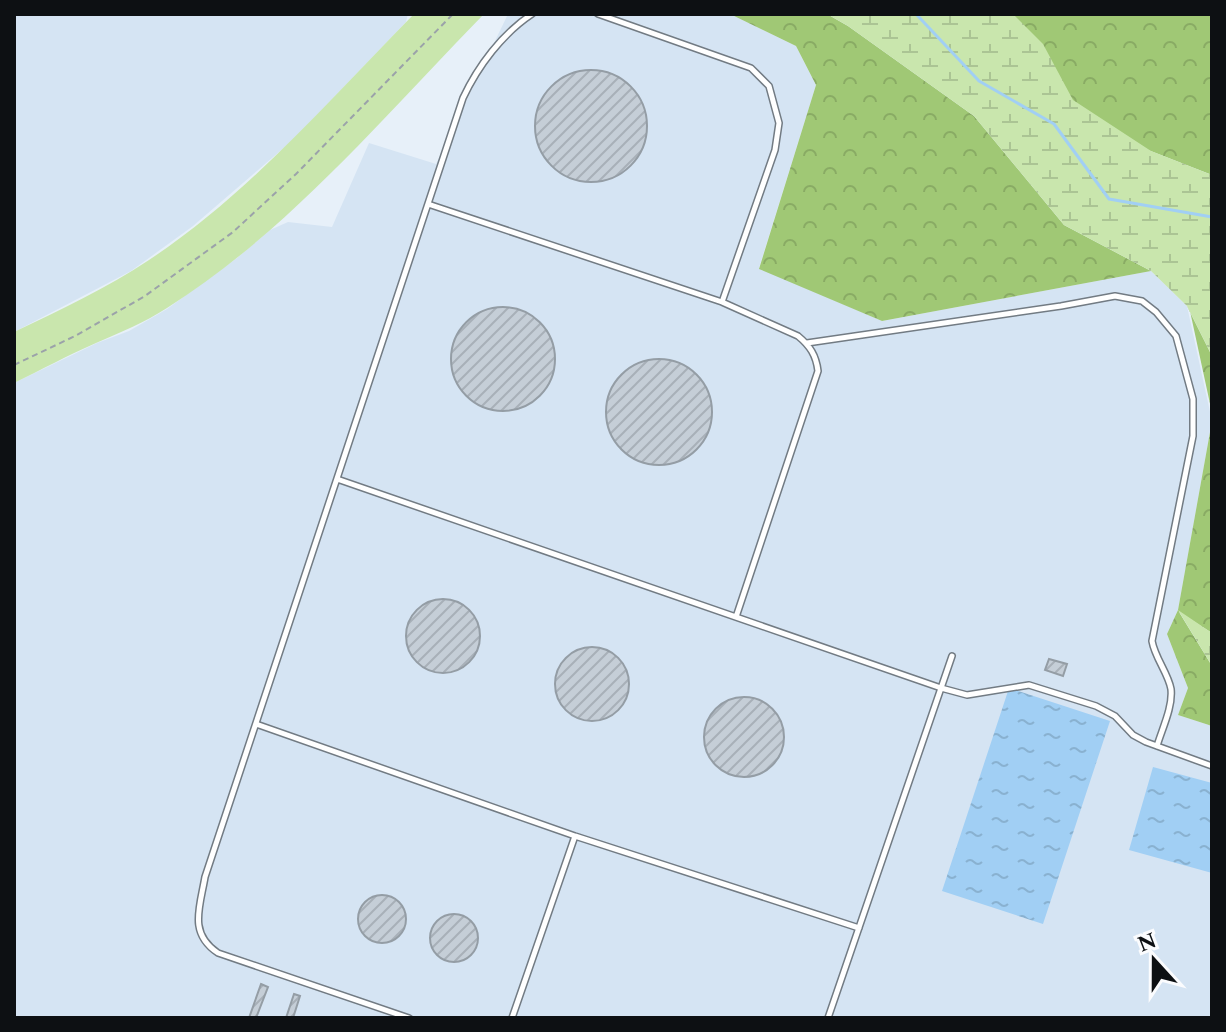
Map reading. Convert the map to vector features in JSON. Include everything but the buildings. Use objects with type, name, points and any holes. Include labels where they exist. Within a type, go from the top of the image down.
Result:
[{"type":"lane","points":[[409,1018],[236,961],[209,947],[200,934],[198,921],[205,877],[463,98],[472,80],[499,45],[521,21],[532,14]]},
{"type":"lane","points":[[598,14],[751,68],[769,86],[779,123],[775,150],[722,302]]},
{"type":"lane","points":[[428,204],[722,302],[807,343],[816,357],[818,371],[736,617]]},
{"type":"lane","points":[[807,343],[1115,296],[1142,301],[1156,312],[1176,336],[1193,399],[1193,436],[1152,641],[1171,688],[1170,704],[1157,746]]},
{"type":"lane","points":[[337,479],[941,688],[967,695],[1029,685],[1096,706],[1115,716],[1133,735],[1212,766]]},
{"type":"lane","points":[[828,1018],[952,656]]},
{"type":"lane","points":[[256,724],[575,836],[859,928]]},
{"type":"lane","points":[[512,1018],[575,836]]},
{"type":"path","points":[[14,365],[109,318],[176,275],[233,232],[296,174],[453,14]]},
{"type":"shaded area","points":[[14,14],[408,14],[406,22],[293,140],[193,226],[131,271],[14,332]]},
{"type":"shaded area","points":[[508,14],[730,14],[796,46],[816,85],[759,268],[882,321],[1151,271],[1187,306],[1212,421],[1178,610],[1167,634],[1188,688],[1178,715],[1212,726],[1212,1018],[14,1018],[14,383],[129,331],[167,309],[270,230],[288,222],[332,227],[369,143],[436,164]]},
{"type":"green space","points":[[414,14],[484,14],[295,208],[212,277],[150,318],[14,383],[14,332],[117,280],[186,234],[288,144]]},
{"type":"green space","points":[[730,14],[827,14],[848,26],[974,116],[1064,225],[1151,271],[882,321],[759,269],[816,85],[796,46]]},
{"type":"green space","points":[[827,14],[1013,14],[1043,44],[1073,100],[1151,151],[1212,175],[1212,356],[1187,306],[1151,271],[1064,225],[974,116]]},
{"type":"green space","points":[[999,14],[1212,14],[1212,175],[1056,114]]},
{"type":"green space","points":[[1190,313],[1212,356],[1212,413]]},
{"type":"green space","points":[[1212,421],[1212,633],[1179,612],[1212,666],[1212,726],[1178,715],[1188,688],[1167,634],[1178,610]]},
{"type":"green space","points":[[1178,610],[1212,633],[1212,666]]},
{"type":"water","points":[[1009,688],[1110,721],[1043,924],[942,891]]},
{"type":"water","points":[[1153,767],[1212,783],[1212,873],[1129,850]]},
{"type":"waterway","points":[[916,14],[979,81],[1054,124],[1109,199],[1212,217]]}]
